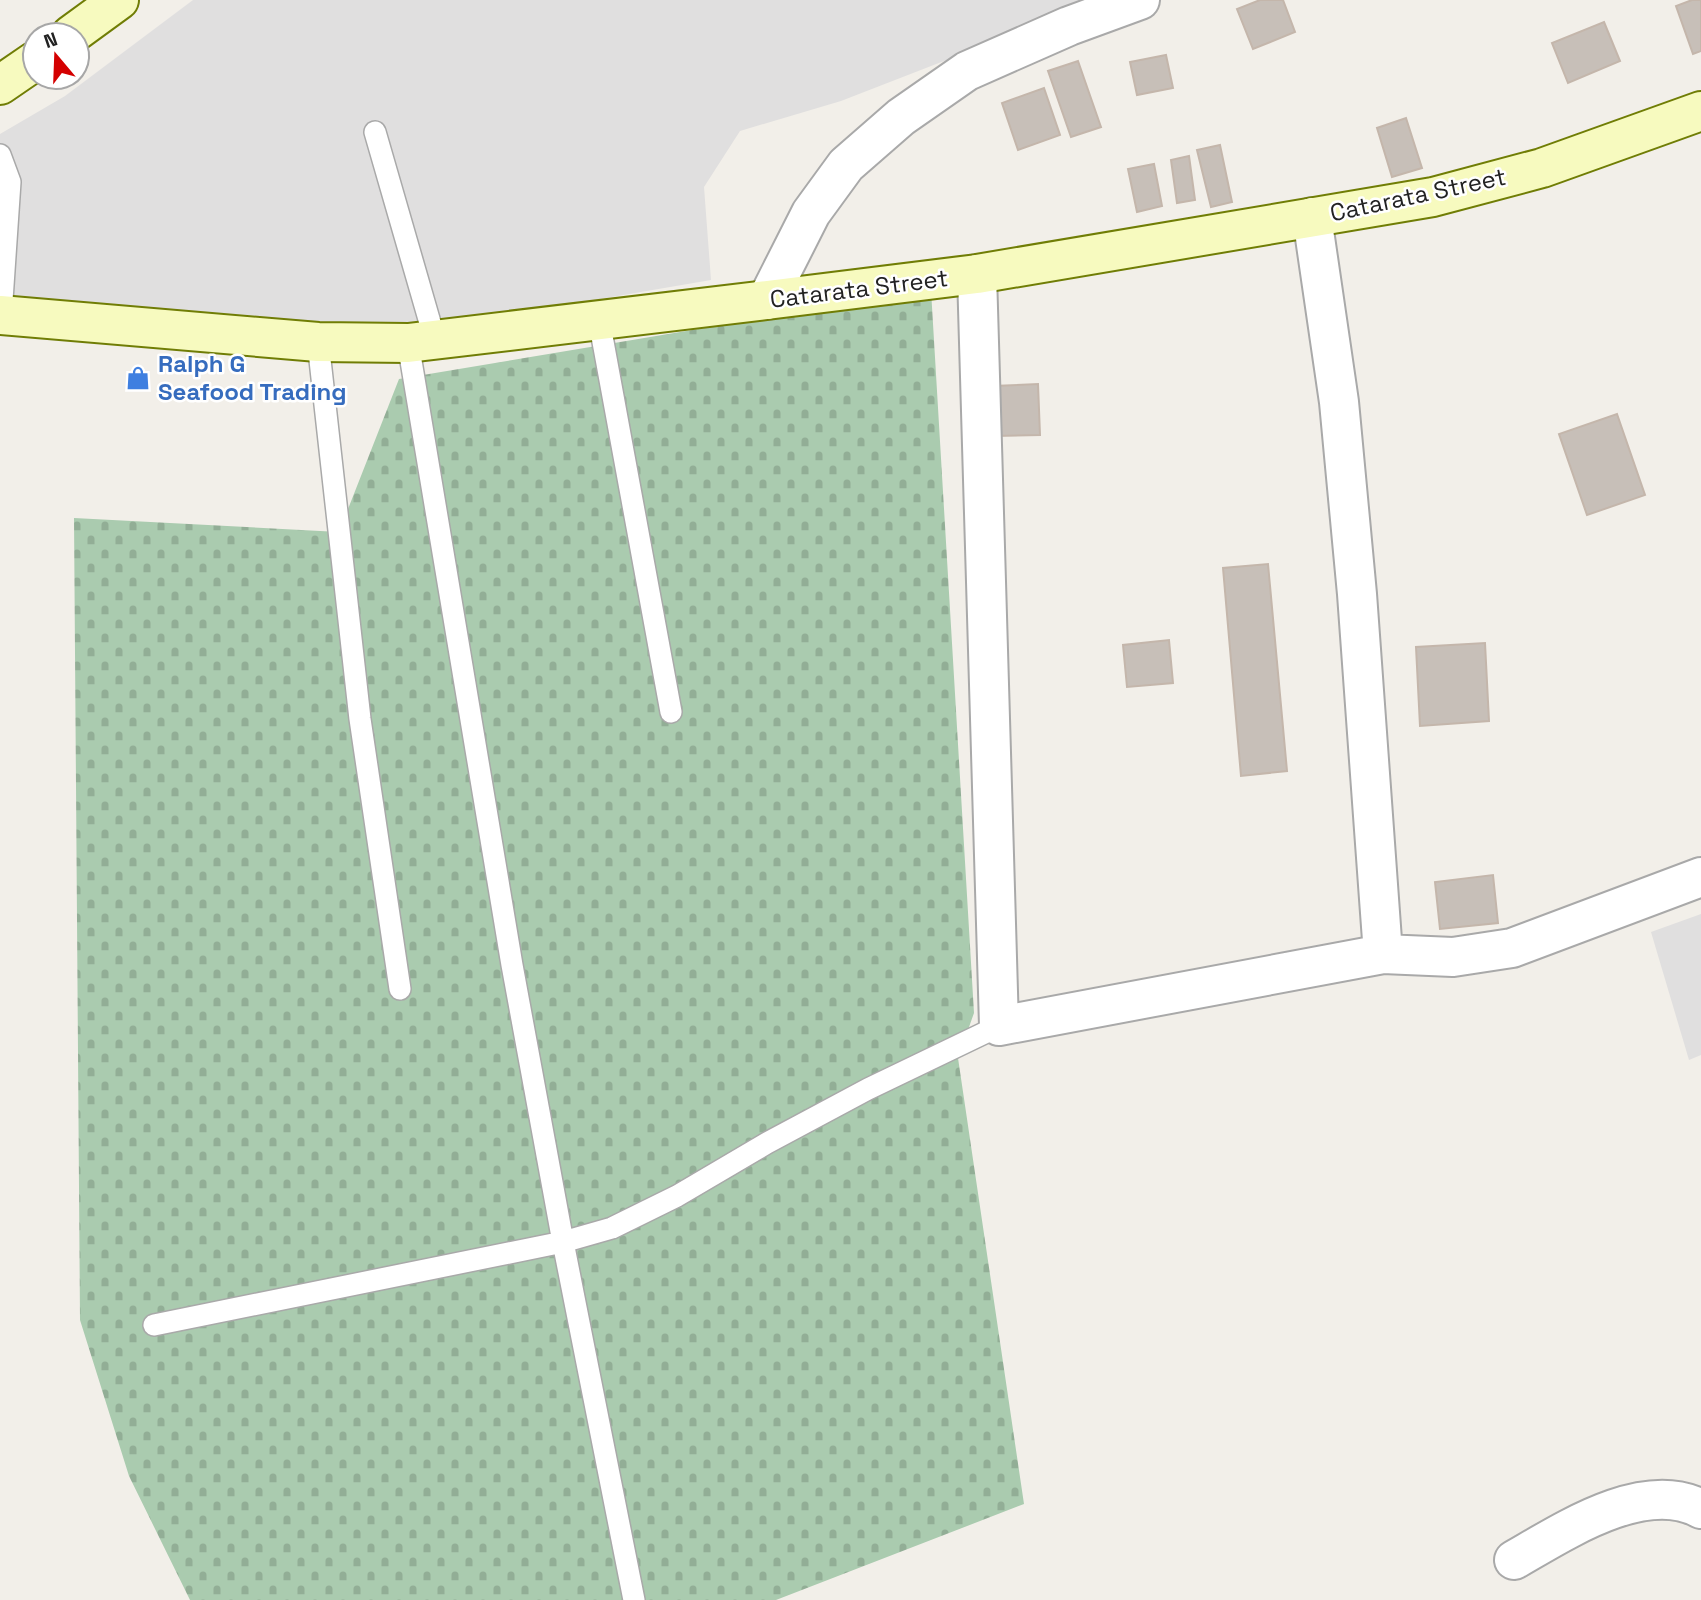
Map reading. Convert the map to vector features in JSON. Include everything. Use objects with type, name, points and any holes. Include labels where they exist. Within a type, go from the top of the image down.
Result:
[{"type":"street","points":[[90,21],[119,0]]},
{"type":"street","points":[[767,300],[811,213],[839,174],[901,117],[967,71],[1069,26],[1140,0]]},
{"type":"street","points":[[0,85],[21,71]]},
{"type":"street","name":"Catarata Street","points":[[0,315],[318,342],[421,341],[767,300],[977,274],[1433,197],[1542,168],[1701,111]]},
{"type":"street","points":[[1312,217],[1340,416],[1357,594],[1383,954]]},
{"type":"street","points":[[977,274],[999,1026],[1383,954],[1453,957],[1512,947],[1701,877]]},
{"type":"street","points":[[1514,1560],[1583,1521],[1636,1501],[1690,1503],[1701,1509]]},
{"type":"lane","points":[[375,132],[421,341],[512,965],[563,1242],[634,1600]]},
{"type":"lane","points":[[0,155],[5,182],[0,315]]},
{"type":"lane","points":[[599,320],[671,712]]},
{"type":"lane","points":[[318,342],[360,719],[400,989]]},
{"type":"lane","points":[[154,1325],[563,1242],[612,1227],[677,1196],[846,1101],[999,1026]]},
{"type":"shaded area","points":[[193,0],[1101,0],[841,101],[740,131],[704,187],[711,280],[354,341],[0,305],[0,134],[72,91],[91,91],[91,76]]},
{"type":"shaded area","points":[[1701,914],[1701,1055],[1689,1060],[1651,932]]},
{"type":"green space","points":[[931,290],[974,1013],[958,1058],[1024,1504],[776,1600],[190,1600],[129,1476],[80,1320],[74,518],[339,532],[399,379]]},
{"type":"building","points":[[1260,0],[1283,0],[1295,32],[1253,49],[1237,9]]},
{"type":"building","points":[[1692,0],[1701,0],[1701,51],[1693,54],[1676,6]]},
{"type":"building","points":[[1604,22],[1620,61],[1568,83],[1552,43]]},
{"type":"building","points":[[1166,55],[1173,88],[1137,95],[1130,62]]},
{"type":"building","points":[[1078,61],[1101,127],[1071,137],[1048,71]]},
{"type":"building","points":[[1044,88],[1060,135],[1018,150],[1002,103]]},
{"type":"building","points":[[1406,118],[1422,168],[1392,177],[1377,128]]},
{"type":"building","points":[[1220,145],[1232,202],[1211,207],[1197,150]]},
{"type":"building","points":[[1189,156],[1195,200],[1177,203],[1171,160]]},
{"type":"building","points":[[1154,164],[1162,206],[1137,212],[1128,169]]},
{"type":"building","points":[[1038,384],[1040,435],[995,436],[993,386]]},
{"type":"building","points":[[1617,414],[1645,495],[1587,515],[1559,434]]},
{"type":"building","points":[[1268,564],[1287,771],[1241,776],[1223,568]]},
{"type":"building","points":[[1169,640],[1173,683],[1127,687],[1123,645]]},
{"type":"building","points":[[1485,643],[1489,721],[1420,726],[1416,647]]},
{"type":"building","points":[[1493,875],[1498,923],[1440,929],[1435,882]]},
{"type":"place","name":"Ralph G Seafood Trading","points":[[138,378]]}]
